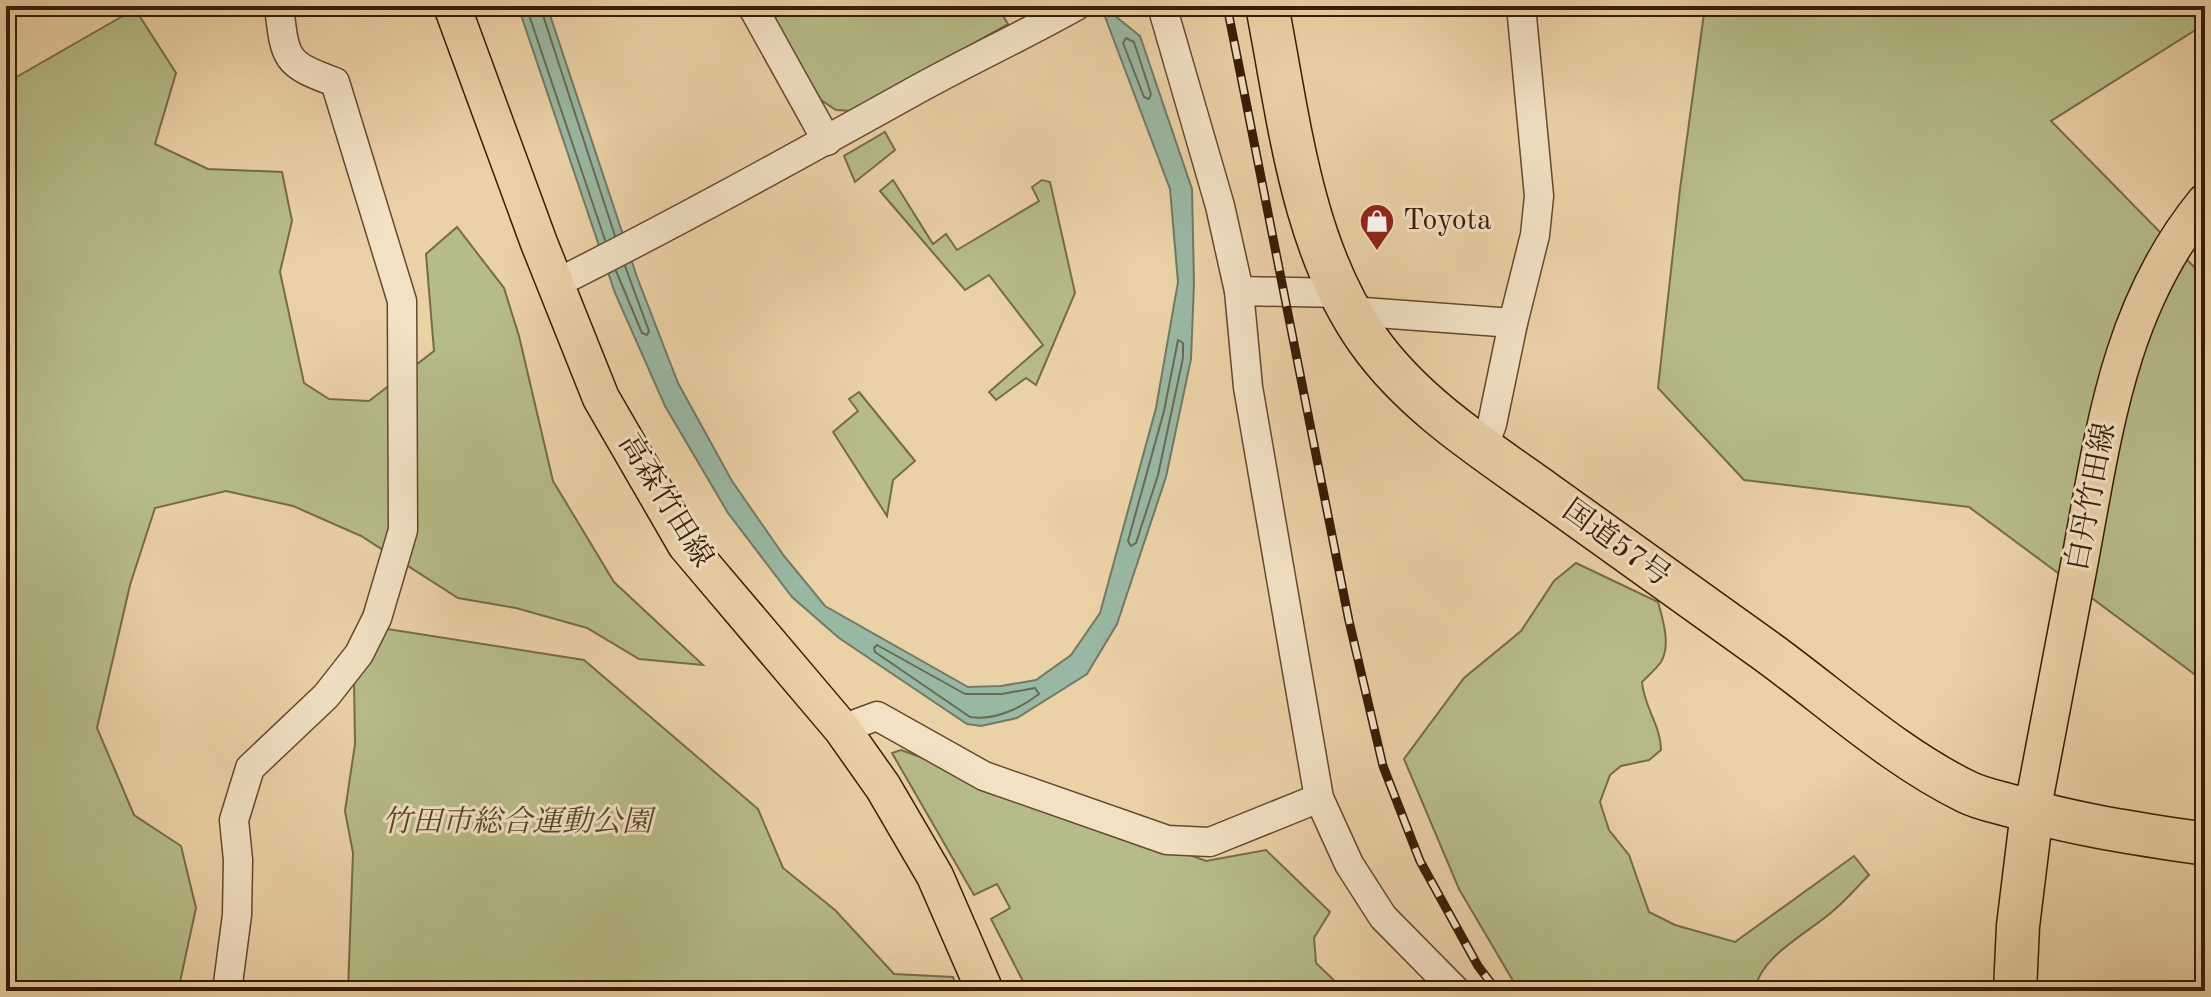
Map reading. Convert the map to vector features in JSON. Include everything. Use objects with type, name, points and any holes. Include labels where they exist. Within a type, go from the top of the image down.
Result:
[{"type":"highway","name":"国道57号","points":[[1267,6],[1309,212],[1322,254],[1345,302],[1369,341],[1428,405],[1913,759],[1969,793],[2032,812],[2109,829],[2205,844]]},
{"type":"highway","points":[[2015,991],[2018,926],[2032,812]]},
{"type":"main road","name":"高森竹田線","points":[[452,6],[555,284],[601,398],[686,545],[842,729],[883,787],[919,844],[953,913],[985,991]]},
{"type":"main road","name":"白丹竹田線","points":[[2032,812],[2099,454],[2120,366],[2136,318],[2156,275],[2188,223],[2205,202]]},
{"type":"street","points":[[227,991],[237,915],[238,860],[234,820],[250,768],[326,696],[359,654],[377,618],[403,530],[402,301],[335,82],[304,71],[284,49],[279,6]]},
{"type":"street","points":[[555,284],[1076,6]]},
{"type":"street","points":[[1162,6],[1220,206],[1239,291],[1248,387],[1319,798],[1349,864],[1383,917],[1456,991]]},
{"type":"street","points":[[1483,448],[1492,424],[1535,235],[1539,196],[1521,6]]},
{"type":"street","points":[[761,9],[827,141]]},
{"type":"street","points":[[1239,291],[1513,323]]},
{"type":"street","points":[[842,729],[877,716],[984,776],[1167,840],[1210,842],[1319,798]]},
{"type":"green space","points":[[791,6],[997,6],[1008,24],[852,111],[836,110],[821,100],[773,23],[777,14]]},
{"type":"green space","points":[[1705,6],[2205,6],[2205,24],[2051,121],[2205,278],[2205,682],[1969,507],[1744,480],[1658,388],[1680,189]]},
{"type":"green space","points":[[135,9],[176,73],[155,144],[208,169],[282,172],[292,221],[280,272],[304,383],[329,399],[369,401],[434,351],[426,254],[457,227],[504,288],[519,336],[553,481],[614,582],[703,665],[639,659],[587,628],[516,608],[458,598],[361,536],[293,506],[226,491],[155,508],[130,585],[97,728],[134,815],[181,846],[196,908],[178,991],[6,991],[6,77],[13,79]]},
{"type":"green space","points":[[885,132],[895,150],[855,182],[844,156]]},
{"type":"green space","points":[[893,180],[933,244],[946,234],[957,250],[1039,201],[1032,187],[1042,180],[1050,182],[1075,293],[1036,385],[1026,378],[996,400],[989,392],[1043,345],[989,275],[965,290],[880,191]]},
{"type":"green space","points":[[859,392],[915,461],[893,480],[887,516],[833,432],[858,411],[849,399]]},
{"type":"green space","points":[[1576,563],[1658,602],[1664,624],[1664,656],[1642,682],[1661,750],[1649,760],[1621,766],[1610,775],[1600,802],[1609,830],[1629,855],[1649,912],[1675,925],[1735,942],[1854,856],[1869,875],[1833,911],[1775,956],[1758,978],[1754,991],[1519,991],[1459,889],[1404,759],[1464,678],[1521,631],[1554,581]]},
{"type":"green space","name":"竹田市総合運動公園","points":[[381,628],[584,660],[758,809],[783,868],[835,910],[894,974],[953,977],[958,991],[348,991],[353,853],[345,811],[355,744],[354,679]]},
{"type":"green space","points":[[901,750],[1206,861],[1266,850],[1330,912],[1314,938],[1316,963],[1345,991],[1028,991],[991,919],[1010,908],[997,884],[974,895],[892,753]]},
{"type":"water","points":[[518,6],[547,6],[637,277],[678,383],[732,481],[784,556],[825,606],[968,687],[1036,680],[1071,655],[1100,613],[1156,408],[1178,282],[1170,189],[1104,14],[1109,11],[1140,36],[1192,189],[1194,283],[1191,359],[1166,477],[1117,624],[1087,674],[1017,718],[981,726],[967,724],[839,638],[792,597],[728,513],[665,406],[615,293]]},
{"type":"railway","points":[[1227,6],[1349,621],[1383,766],[1420,861],[1478,966],[1497,991]]},
{"type":"place","name":"Toyota","points":[[1377,252]]}]
